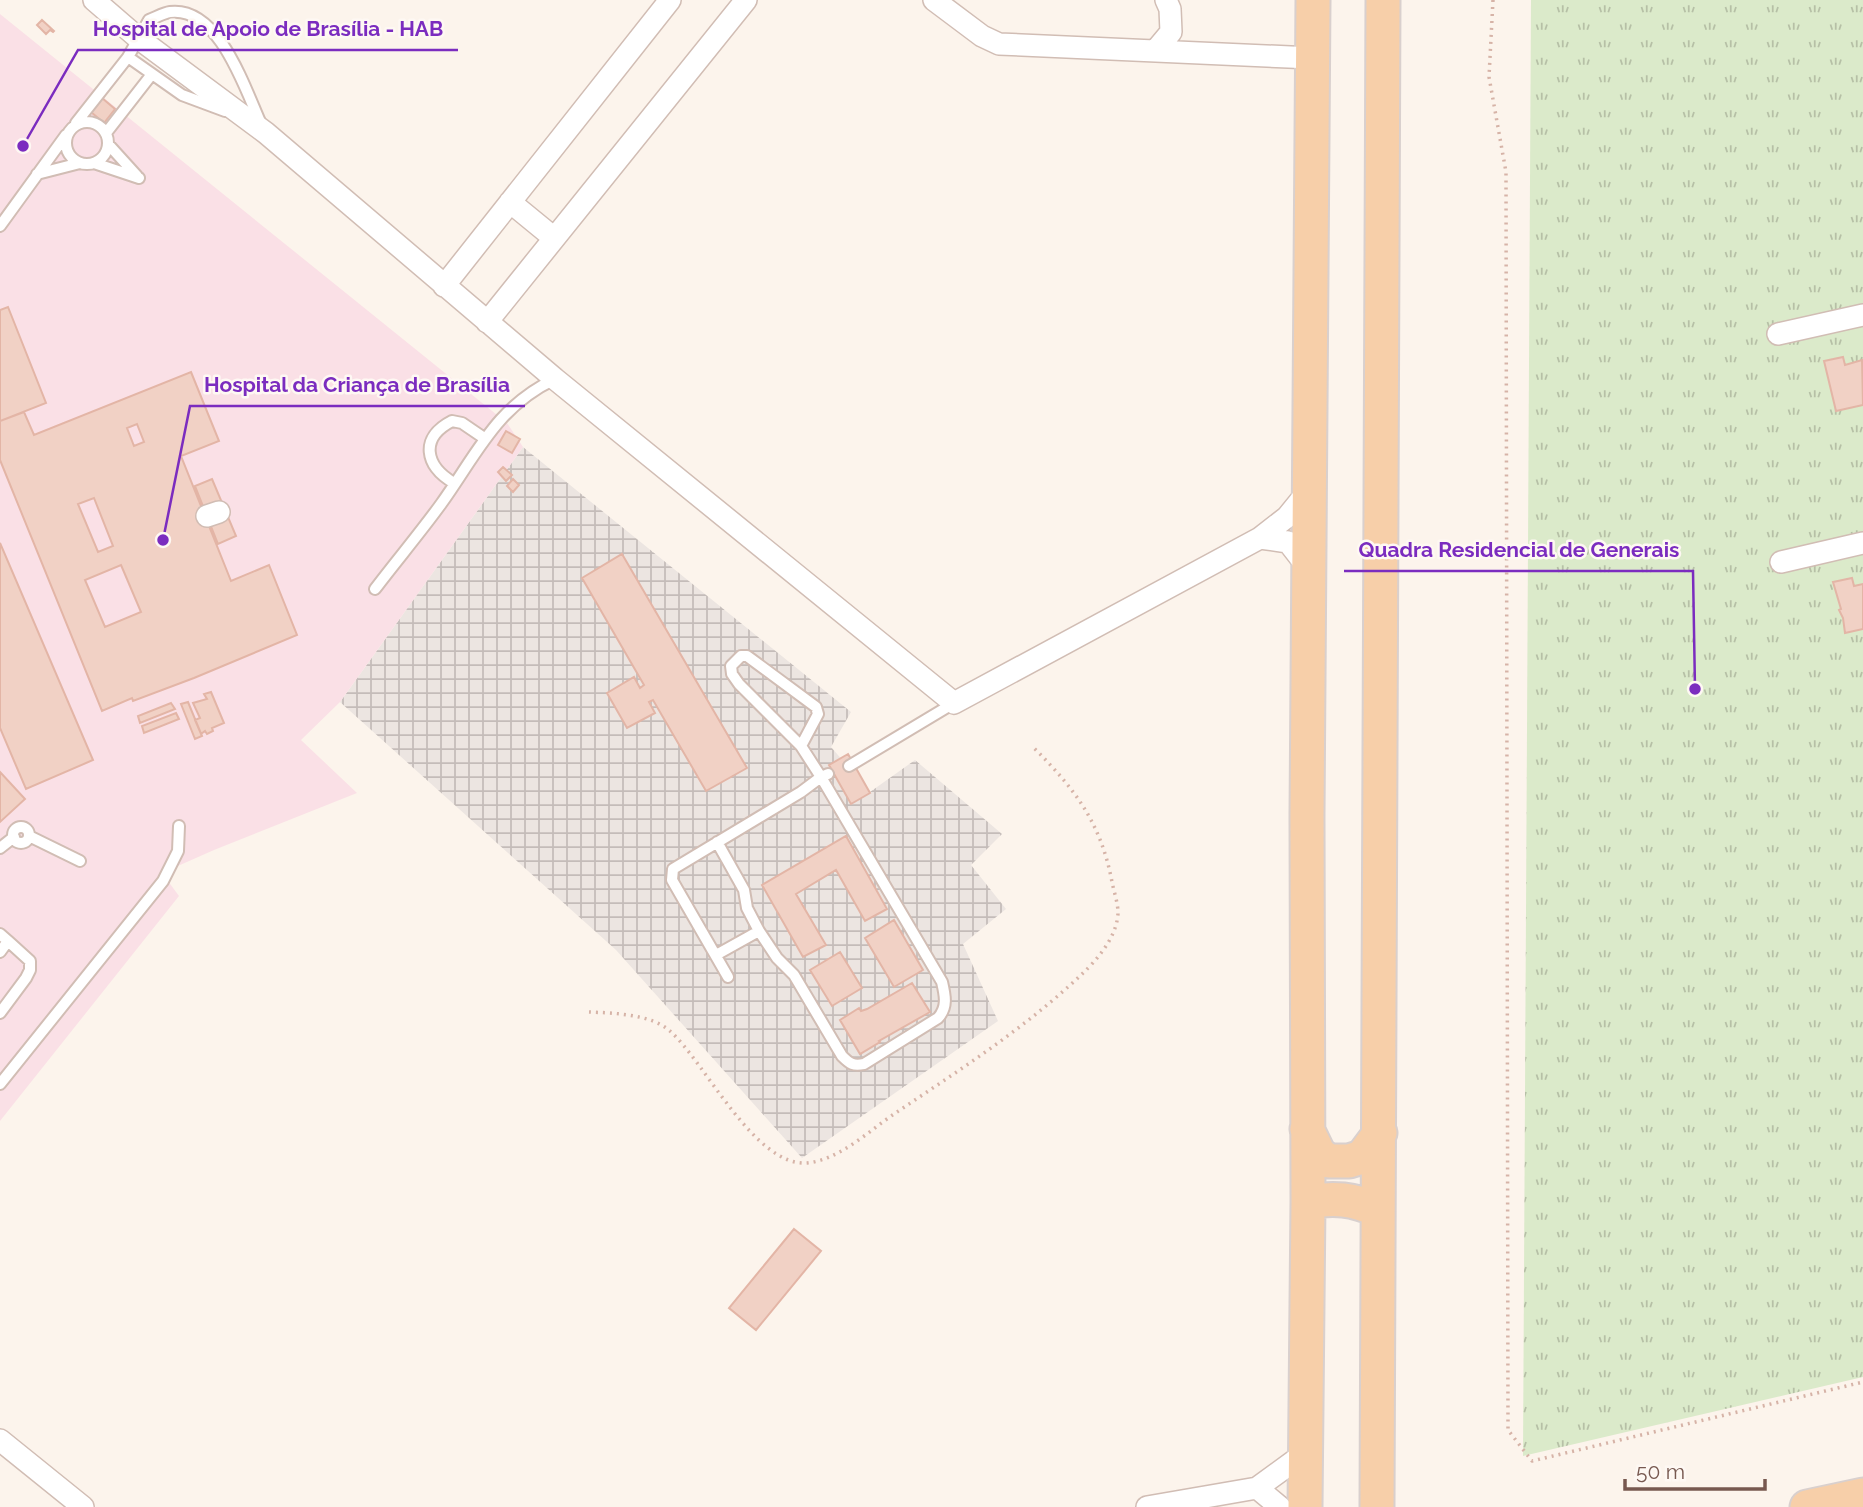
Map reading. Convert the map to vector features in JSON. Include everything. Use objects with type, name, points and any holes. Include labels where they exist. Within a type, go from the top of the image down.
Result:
[{"type":"main road","points":[[1305,1507],[1313,0]]},
{"type":"main road","points":[[1377,1507],[1380,1133],[1378,8]]},
{"type":"main road","points":[[1307,1129],[1319,1154],[1329,1161],[1349,1161],[1362,1157],[1380,1133]]},
{"type":"main road","points":[[1308,1202],[1328,1198],[1345,1199],[1378,1210]]},
{"type":"main road","points":[[1807,1507],[1863,1494]]},
{"type":"street","points":[[94,0],[133,47],[266,133],[555,379],[954,703],[1260,538],[1287,517],[1309,490]]},
{"type":"street","points":[[444,286],[670,0]]},
{"type":"street","points":[[487,322],[746,0]]},
{"type":"street","points":[[934,0],[982,36],[999,44],[1312,58]]},
{"type":"street","points":[[1156,50],[1171,32],[1170,9],[1166,0]]},
{"type":"street","points":[[510,202],[554,238]]},
{"type":"street","points":[[1777,334],[1863,315]]},
{"type":"street","points":[[1260,538],[1288,542],[1309,569]]},
{"type":"street","points":[[1780,562],[1863,543]]},
{"type":"street","points":[[0,1440],[83,1507]]},
{"type":"street","points":[[1147,1507],[1257,1488],[1305,1453]]},
{"type":"street","points":[[1257,1488],[1280,1507]]},
{"type":"lane","points":[[0,226],[133,47],[149,20],[169,12],[188,14],[203,23],[223,43],[266,133]]},
{"type":"lane","points":[[133,47],[152,74],[182,95],[243,117]]},
{"type":"lane","points":[[94,163],[106,152],[107,138],[152,74]]},
{"type":"lane","points":[[37,174],[80,163],[94,163],[139,178],[100,126],[92,122],[83,121],[71,129],[65,142],[72,159],[80,163]]},
{"type":"lane","points":[[375,589],[484,438],[520,399],[533,389],[555,379]]},
{"type":"lane","points":[[454,483],[434,467],[430,456],[431,440],[442,426],[452,421],[484,438]]},
{"type":"lane","points":[[717,842],[744,890],[747,908],[759,931],[777,958],[794,975],[849,1064],[864,1064],[943,1012],[946,995],[942,982],[825,776],[801,746],[732,674],[731,666],[741,656],[747,656],[816,707],[818,714],[801,746]]},
{"type":"lane","points":[[849,766],[954,703]]},
{"type":"lane","points":[[728,977],[672,880],[671,873],[682,862],[825,776]]},
{"type":"lane","points":[[0,1084],[163,881],[178,852],[179,825]]},
{"type":"lane","points":[[0,848],[14,837],[15,830],[19,827],[26,828],[29,836],[80,861]]},
{"type":"lane","points":[[716,956],[759,931]]},
{"type":"lane","points":[[0,952],[4,937],[30,961],[30,970],[0,1013]]},
{"type":"path","points":[[1493,0],[1489,77],[1506,172],[1508,1430],[1532,1461],[1863,1382]]},
{"type":"path","points":[[589,1012],[618,1013],[643,1018],[669,1030],[750,1131],[772,1152],[806,1163],[834,1155],[1011,1034],[1081,975],[1108,944],[1118,914],[1109,865],[1091,816],[1064,778],[1034,748]]},
{"type":"shaded area","points":[[0,14],[507,423],[523,447],[340,702],[301,740],[357,793],[162,873],[179,896],[0,1121]]},
{"type":"shaded area","points":[[523,447],[851,712],[831,747],[870,792],[915,760],[1002,834],[971,865],[1006,909],[963,944],[998,1021],[802,1158],[616,950],[340,702]]},
{"type":"green space","points":[[1531,0],[1863,0],[1863,1377],[1523,1456]]},
{"type":"building","points":[[42,20],[53,32],[50,30],[46,34],[37,25]]},
{"type":"building","points":[[102,98],[115,109],[104,123],[91,112]]},
{"type":"building","points":[[8,307],[46,403],[0,421],[0,310]]},
{"type":"building","points":[[1843,357],[1845,365],[1862,360],[1863,405],[1836,411],[1824,361]]},
{"type":"building","points":[[191,372],[219,441],[181,456],[231,581],[269,565],[297,635],[194,678],[133,701],[132,698],[102,711],[0,460],[0,421],[24,412],[34,435]],"holes":[[[137,424],[144,442],[134,446],[127,428]],[[94,498],[113,546],[98,552],[78,504]],[[121,565],[141,612],[105,627],[85,580]]]},
{"type":"building","points":[[506,431],[520,439],[512,453],[498,445]]},
{"type":"building","points":[[503,467],[512,475],[506,481],[498,472]]},
{"type":"building","points":[[212,479],[236,536],[218,544],[195,486]]},
{"type":"building","points":[[513,479],[519,485],[513,492],[507,486]]},
{"type":"building","points":[[0,543],[93,760],[26,789],[0,728]]},
{"type":"building","points":[[622,554],[747,768],[706,791],[653,700],[649,702],[655,713],[627,728],[607,693],[634,677],[640,688],[644,685],[582,578]]},
{"type":"building","points":[[1852,578],[1854,586],[1863,584],[1863,629],[1845,633],[1833,582]]},
{"type":"building","points":[[211,692],[224,723],[212,728],[213,731],[207,734],[205,731],[201,734],[195,720],[200,718],[193,703],[207,699],[204,694]]},
{"type":"building","points":[[188,702],[202,736],[195,739],[181,704]]},
{"type":"building","points":[[171,703],[175,709],[140,723],[138,716]]},
{"type":"building","points":[[176,713],[179,719],[144,733],[142,726]]},
{"type":"building","points":[[848,754],[870,793],[851,804],[829,765]]},
{"type":"building","points":[[0,772],[25,799],[0,822]]},
{"type":"building","points":[[846,836],[887,909],[865,921],[836,870],[796,894],[826,945],[803,957],[762,885]]},
{"type":"building","points":[[894,920],[923,970],[894,987],[865,938]]},
{"type":"building","points":[[840,952],[862,988],[832,1006],[810,970]]},
{"type":"building","points":[[912,983],[930,1012],[860,1054],[840,1020],[859,1008],[861,1011],[867,1009]]},
{"type":"building","points":[[794,1229],[821,1251],[756,1330],[729,1308]]},
{"type":"place","name":"Hospital de Apoio de Brasília - HAB","points":[[23,146]]},
{"type":"place","name":"Hospital da Criança de Brasília","points":[[163,540]]},
{"type":"place","name":"Quadra Residencial de Generais","points":[[1695,689]]}]
